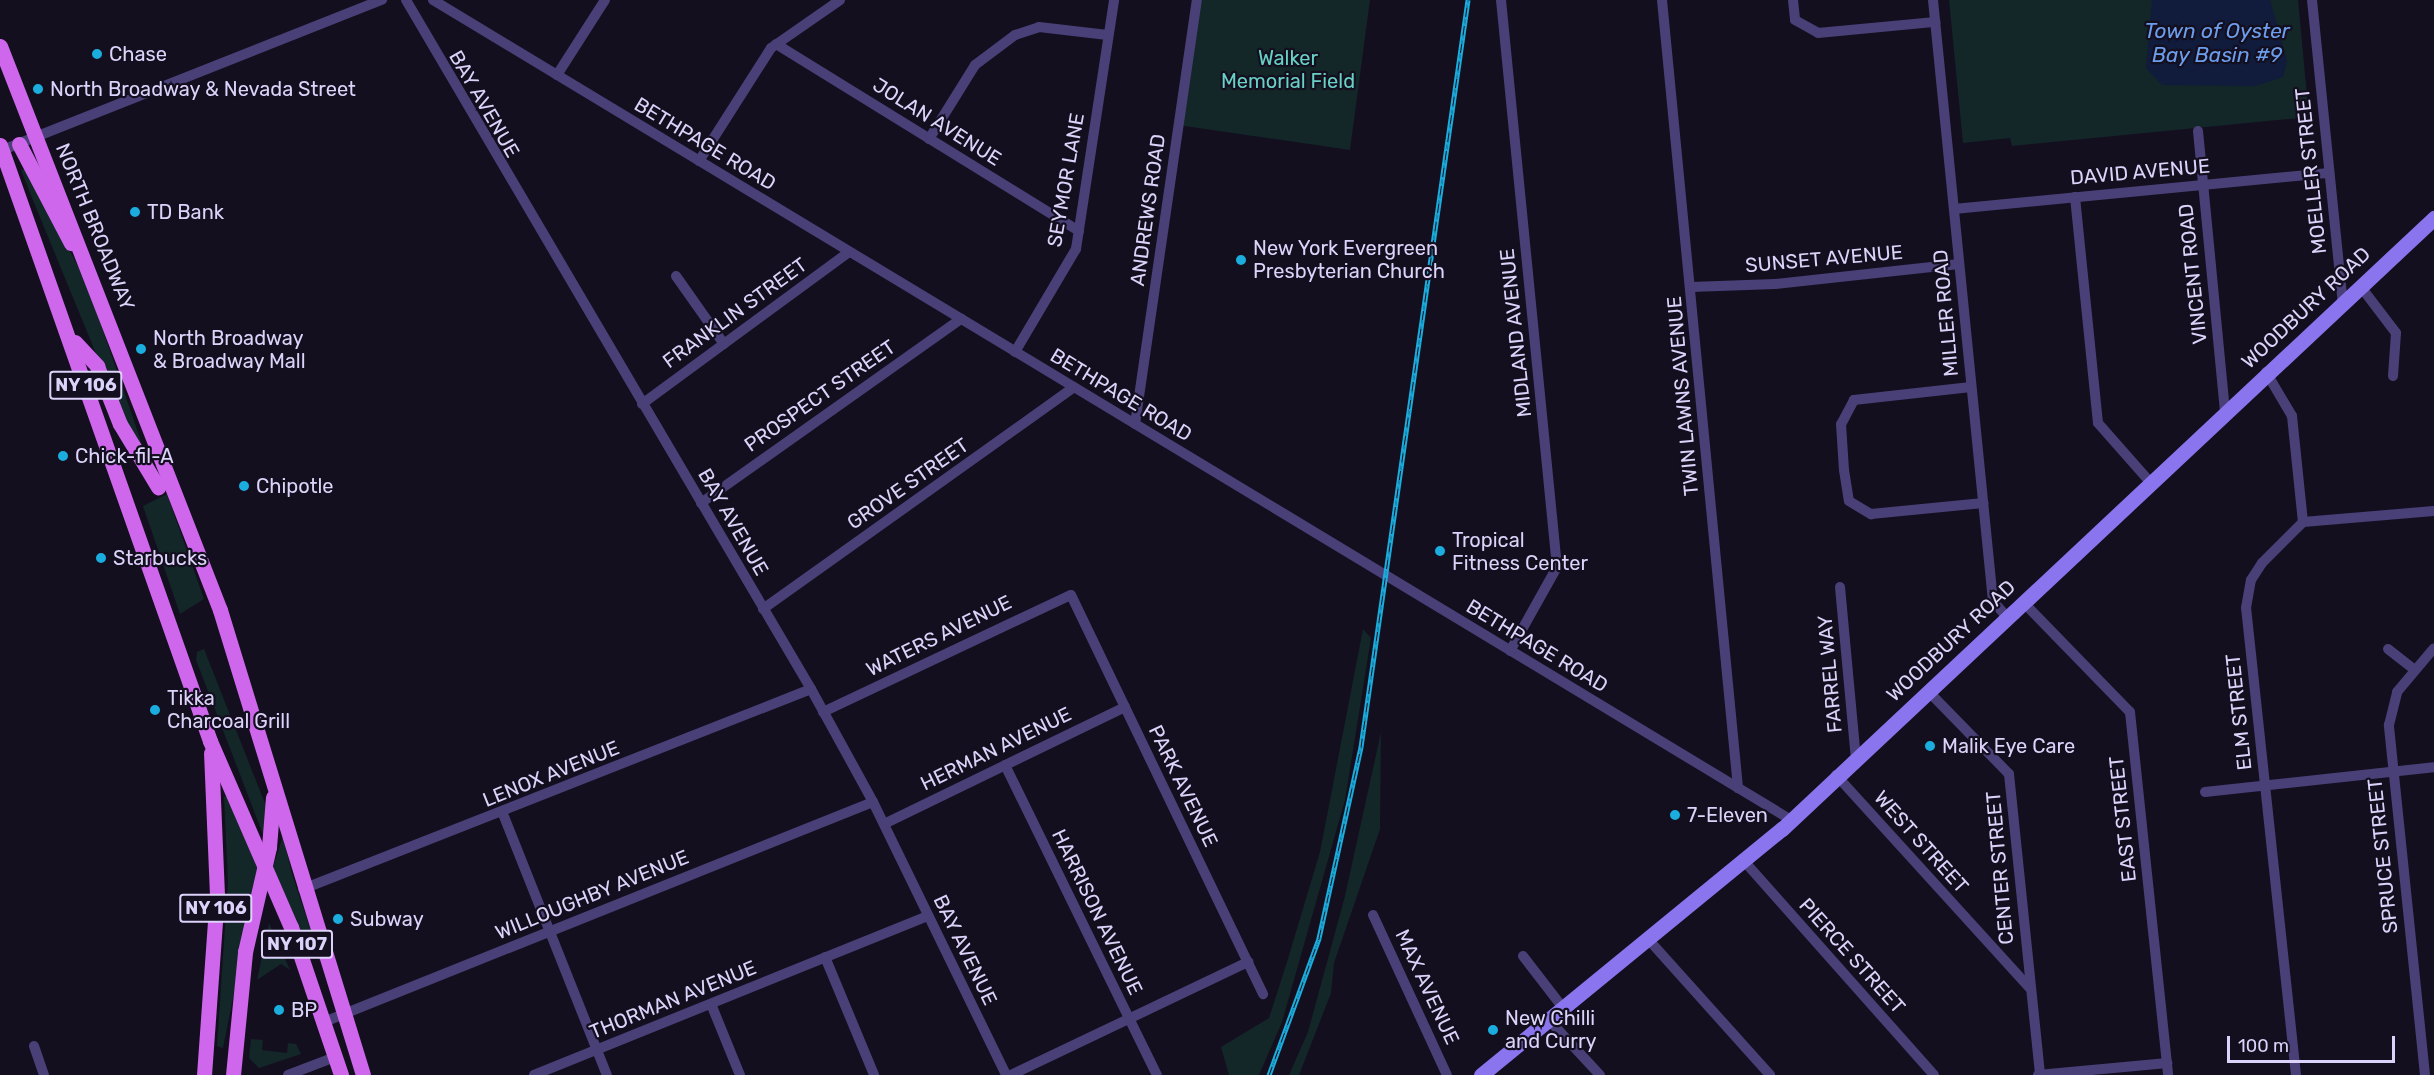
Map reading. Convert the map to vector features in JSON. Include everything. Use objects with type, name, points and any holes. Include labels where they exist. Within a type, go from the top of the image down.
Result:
[{"type":"main road","name":"NORTH BROADWAY","points":[[0,46],[94,281],[220,610],[303,889],[363,1075]]},
{"type":"main road","points":[[19,144],[94,281]]},
{"type":"main road","name":"NY 106","points":[[1,149],[69,335],[210,741],[217,895],[204,1075]]},
{"type":"main road","name":"WOODBURY ROAD","points":[[1481,1075],[1744,861],[1791,820],[1836,775],[1928,692],[2266,372],[2434,218]]},
{"type":"main road","points":[[69,335],[98,366],[120,424],[158,487]]},
{"type":"main road","name":"NY 107","points":[[210,741],[264,869],[324,1022],[341,1075]]},
{"type":"main road","name":"NY 106","points":[[233,1075],[245,952],[264,869],[273,791]]},
{"type":"street","points":[[352,13],[359,0]]},
{"type":"street","points":[[1,149],[37,137],[382,0]]},
{"type":"street","name":"BAY AVENUE","points":[[406,0],[811,689],[873,802],[1006,1075]]},
{"type":"street","name":"BETHPAGE ROAD","points":[[433,0],[1791,820]]},
{"type":"street","points":[[557,75],[605,0]]},
{"type":"street","points":[[699,161],[776,44],[840,0]]},
{"type":"street","name":"SEYMOR LANE","points":[[1015,352],[1076,249],[1113,0]]},
{"type":"street","name":"ANDREWS ROAD","points":[[1135,424],[1197,0]]},
{"type":"street","name":"MIDLAND AVENUE","points":[[1501,0],[1557,567],[1510,651]]},
{"type":"street","name":"TWIN LAWNS AVENUE","points":[[1662,0],[1738,788]]},
{"type":"street","points":[[1793,0],[1795,20],[1818,33],[1935,22]]},
{"type":"street","name":"MILLER ROAD","points":[[1933,0],[1993,601],[2007,617]]},
{"type":"street","name":"MOELLER STREET","points":[[2312,0],[2343,303]]},
{"type":"street","points":[[929,139],[975,65],[1015,35],[1039,27],[1108,35]]},
{"type":"street","name":"JOLAN AVENUE","points":[[776,44],[1079,231]]},
{"type":"street","name":"VINCENT ROAD","points":[[2198,131],[2224,412]]},
{"type":"street","name":"DAVID AVENUE","points":[[1954,209],[2329,173]]},
{"type":"street","points":[[2075,197],[2098,423],[2150,482]]},
{"type":"street","name":"FRANKLIN STREET","points":[[642,404],[849,252]]},
{"type":"street","name":"SUNSET AVENUE","points":[[1691,286],[1775,284],[1959,264]]},
{"type":"street","points":[[676,276],[724,344]]},
{"type":"street","points":[[2361,286],[2396,333],[2393,376]]},
{"type":"street","name":"PROSPECT STREET","points":[[701,503],[961,319]]},
{"type":"street","points":[[2266,372],[2292,416],[2303,522],[2434,511]]},
{"type":"street","name":"GROVE STREET","points":[[763,609],[1074,387]]},
{"type":"street","points":[[1971,387],[1854,400],[1841,424],[1844,470],[1849,501],[1871,514],[1983,503]]},
{"type":"street","name":"ELM STREET","points":[[2296,1075],[2247,593],[2262,563],[2303,522]]},
{"type":"street","name":"FARREL WAY","points":[[1840,587],[1856,758]]},
{"type":"street","name":"PARK AVENUE","points":[[1071,595],[1263,994]]},
{"type":"street","name":"WATERS AVENUE","points":[[823,712],[1071,595]]},
{"type":"street","name":"EAST STREET","points":[[2023,602],[2130,712],[2168,1075]]},
{"type":"street","name":"SPRUCE STREET","points":[[2425,1075],[2392,772],[2390,719],[2412,668],[2434,648]]},
{"type":"street","points":[[2388,649],[2412,668]]},
{"type":"street","name":"LENOX AVENUE","points":[[303,889],[503,814],[811,689]]},
{"type":"street","name":"CENTER STREET","points":[[1928,692],[2009,774],[2039,1075]]},
{"type":"street","name":"HERMAN AVENUE","points":[[884,824],[1125,707]]},
{"type":"street","name":"HARRISON AVENUE","points":[[1005,765],[1157,1075]]},
{"type":"street","points":[[2205,792],[2434,767]]},
{"type":"street","name":"WEST STREET","points":[[1836,775],[2029,987]]},
{"type":"street","name":"WILLOUGHBY AVENUE","points":[[324,1022],[873,802]]},
{"type":"street","points":[[503,814],[607,1075]]},
{"type":"street","name":"PIERCE STREET","points":[[1744,861],[1934,1075]]},
{"type":"street","name":"MAX AVENUE","points":[[1373,915],[1447,1075]]},
{"type":"street","name":"THORMAN AVENUE","points":[[534,1075],[928,916]]},
{"type":"street","points":[[1648,939],[1770,1075]]},
{"type":"street","points":[[1523,956],[1563,1008]]},
{"type":"street","points":[[825,957],[874,1075]]},
{"type":"street","points":[[1011,1075],[1248,962]]},
{"type":"street","points":[[711,1004],[740,1075]]},
{"type":"street","points":[[1549,1020],[1600,1075]]},
{"type":"street","points":[[34,1046],[45,1075]]},
{"type":"street","points":[[288,1075],[336,1057]]},
{"type":"street","points":[[2039,1075],[2167,1063]]},
{"type":"green space","name":"Walker Memorial Field","points":[[1200,0],[1370,0],[1350,150],[1178,125]]},
{"type":"green space","points":[[1949,0],[2298,0],[2309,117],[2012,146],[2010,138],[1963,143]]},
{"type":"green space","points":[[26,169],[86,281],[144,450],[120,412],[21,170]]},
{"type":"green space","points":[[167,494],[204,599],[180,614],[143,506]]},
{"type":"green space","points":[[1363,629],[1371,638],[1345,800],[1282,1022],[1259,1075],[1229,1075],[1221,1047],[1269,1018],[1287,962],[1320,852]]},
{"type":"green space","points":[[204,649],[266,806],[264,837],[196,660],[197,652]]},
{"type":"green space","points":[[1381,732],[1380,829],[1334,963],[1331,993],[1299,1075],[1289,1075],[1308,1032],[1345,896]]},
{"type":"green space","points":[[228,796],[259,867],[223,1048],[217,1046],[228,883],[224,797]]},
{"type":"green space","points":[[283,836],[292,874],[322,964],[300,937],[273,867]]},
{"type":"green space","points":[[269,923],[290,970],[281,964],[257,980]]},
{"type":"green space","points":[[251,1039],[263,1040],[262,1050],[287,1053],[288,1043],[296,1044],[301,1054],[259,1068],[249,1058]]},
{"type":"water","name":"Town of Oyster Bay Basin #9","points":[[2152,0],[2270,0],[2287,61],[2283,77],[2255,86],[2162,85],[2146,68]]},
{"type":"railway","points":[[1269,1075],[1319,938],[1361,747],[1468,0]]},
{"type":"place","name":"Chase","points":[[97,54]]},
{"type":"place","name":"North Broadway & Nevada Street","points":[[38,89]]},
{"type":"place","name":"TD Bank","points":[[135,212]]},
{"type":"place","name":"New York Evergreen Presbyterian Church","points":[[1241,260]]},
{"type":"place","name":"North Broadway & Broadway Mall","points":[[141,349]]},
{"type":"place","name":"Chick-fil-A","points":[[63,456]]},
{"type":"place","name":"Chipotle","points":[[244,486]]},
{"type":"place","name":"Tropical Fitness Center","points":[[1440,551]]},
{"type":"place","name":"Starbucks","points":[[101,558]]},
{"type":"place","name":"Tikka Charcoal Grill","points":[[155,710]]},
{"type":"place","name":"Malik Eye Care","points":[[1930,746]]},
{"type":"place","name":"7-Eleven","points":[[1675,815]]},
{"type":"place","name":"Subway","points":[[338,919]]},
{"type":"place","name":"BP","points":[[279,1010]]},
{"type":"place","name":"New Chilli and Curry","points":[[1493,1030]]}]
